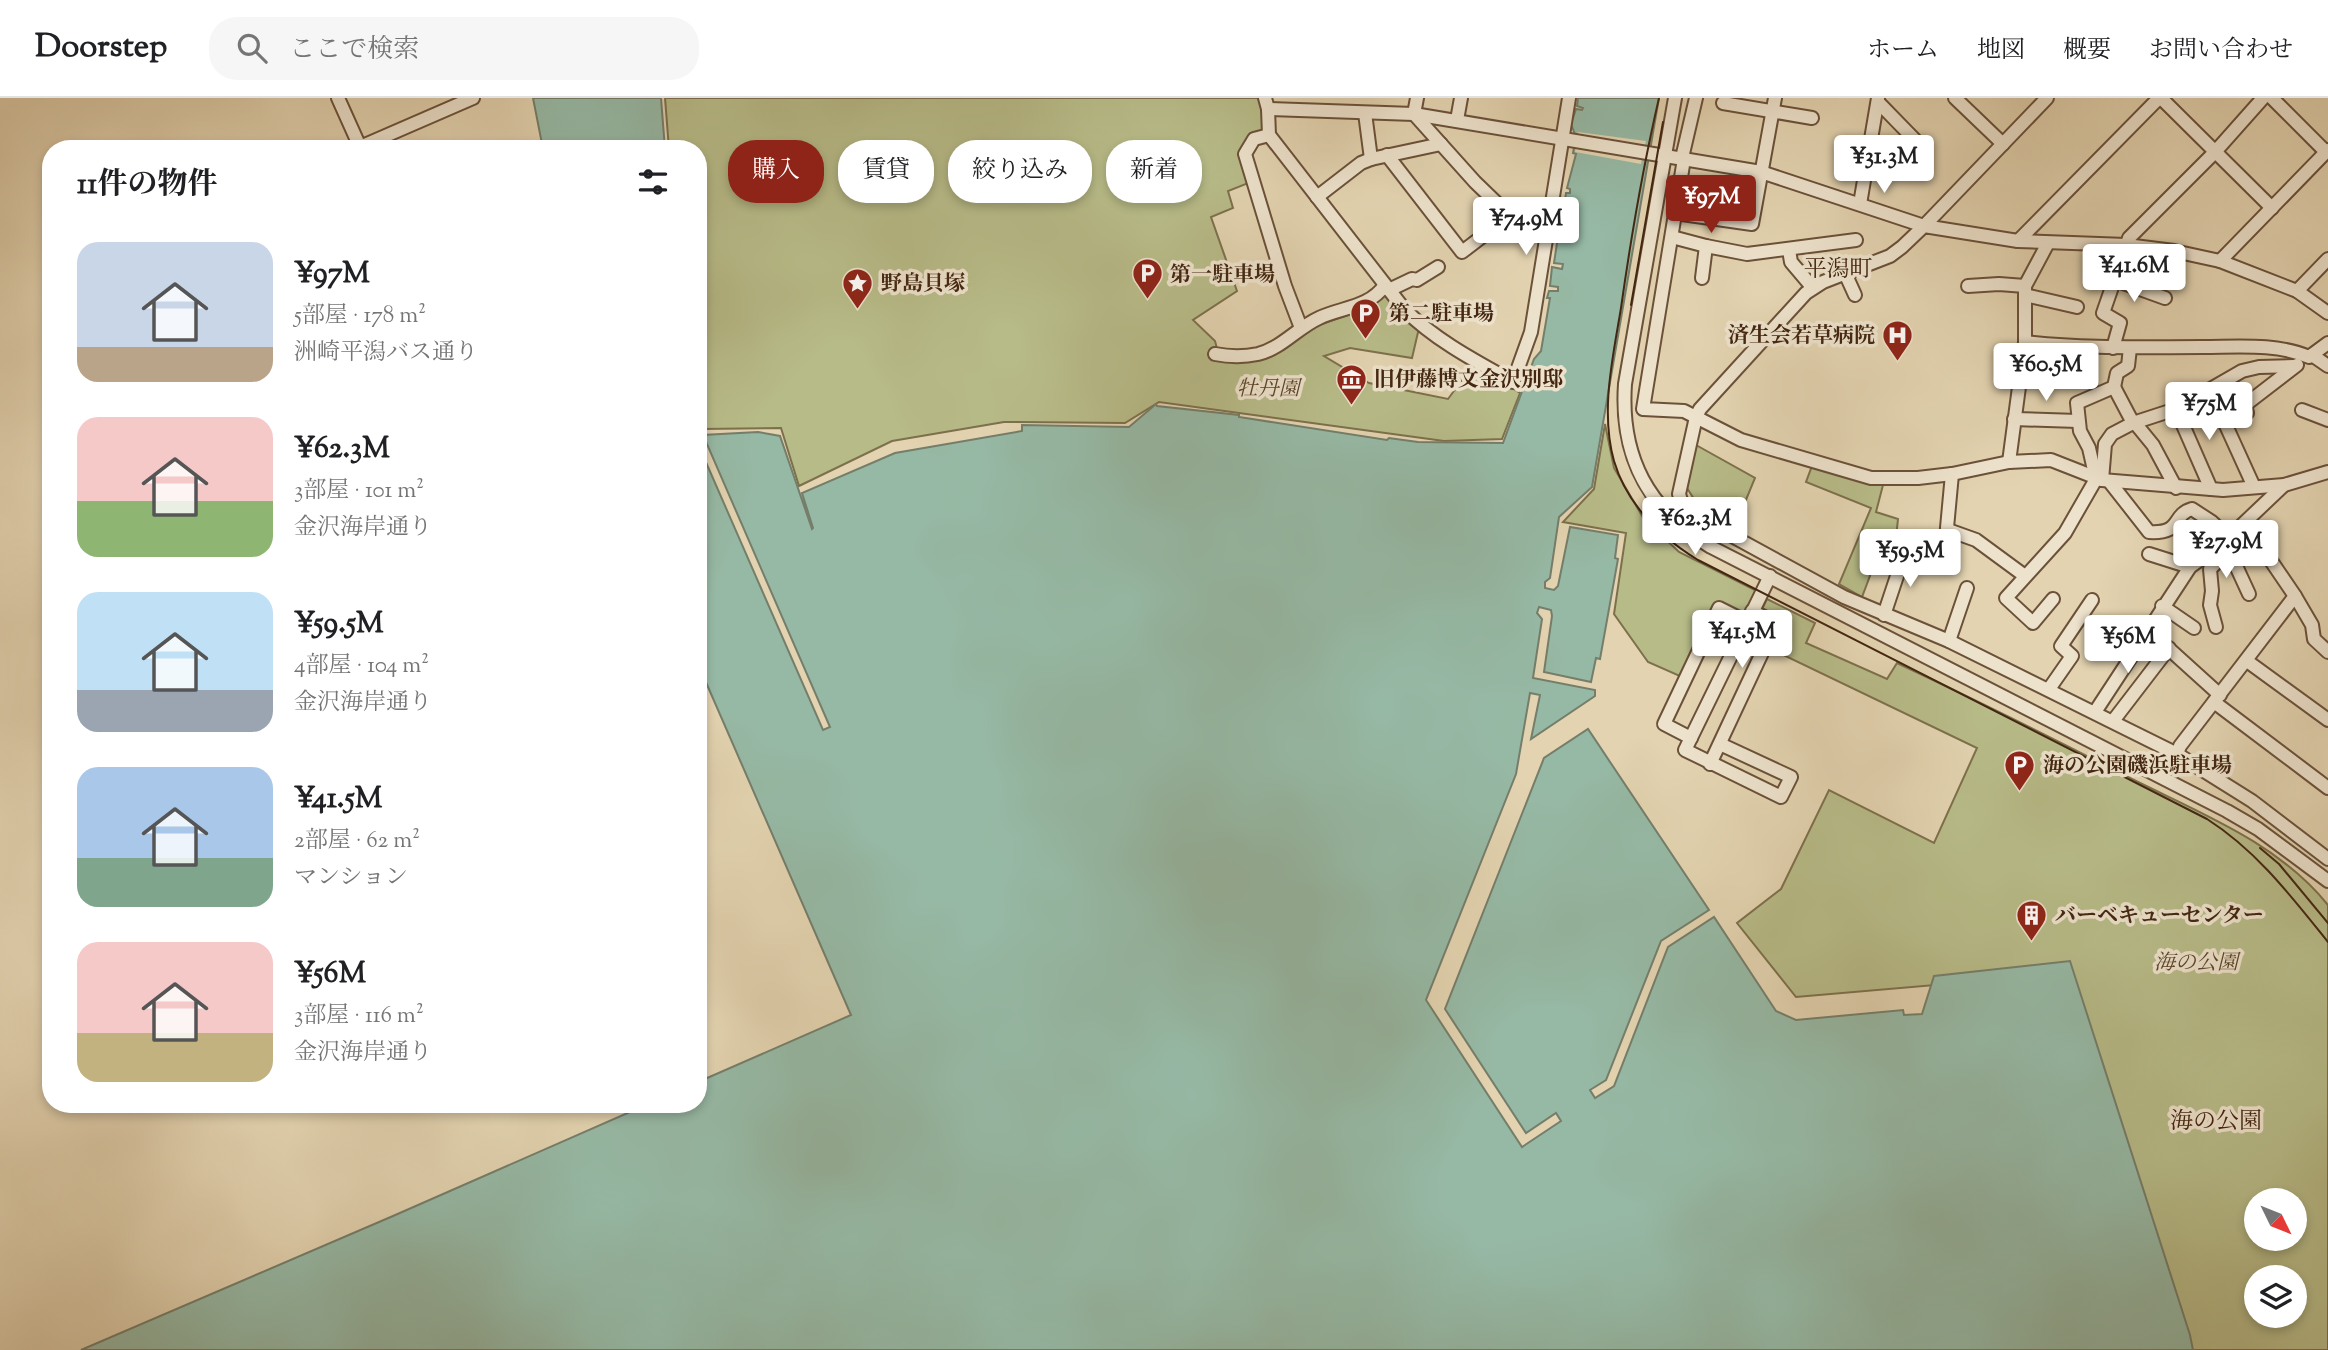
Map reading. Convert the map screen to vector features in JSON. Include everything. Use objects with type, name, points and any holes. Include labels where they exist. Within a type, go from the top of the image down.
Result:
[{"type":"street","points":[[338,98],[357,140]]},
{"type":"street","points":[[376,140],[474,98]]},
{"type":"street","points":[[1414,114],[1417,98]]},
{"type":"street","points":[[1457,120],[1461,98]]},
{"type":"street","points":[[1569,98],[1561,139],[1546,229],[1531,332],[1513,382],[1417,322],[1269,135],[1266,104],[1365,113],[1414,114],[1561,139],[1650,152],[1761,172],[1924,226],[2018,241],[2174,251],[2220,261],[2297,291],[2328,313]]},
{"type":"street","points":[[1675,98],[1623,408],[1632,455],[1647,490],[1673,521],[1711,547],[2227,811],[2259,829],[2328,881]]},
{"type":"street","points":[[1696,98],[1683,158],[1643,409],[1684,411],[1741,439],[1871,478],[1918,478],[2009,462],[2051,460],[2102,480],[2176,488],[2284,485],[2328,472]]},
{"type":"street","points":[[1675,213],[1752,224],[1774,98]]},
{"type":"street","points":[[1955,98],[2003,144]]},
{"type":"street","points":[[2047,98],[1902,247],[1890,256],[1845,273],[1806,293],[1700,409],[1679,494],[1683,507],[1793,572],[1884,615],[1949,641],[2177,754],[2252,801],[2328,859]]},
{"type":"street","points":[[2018,241],[2160,98],[2272,208]]},
{"type":"street","points":[[2113,348],[2120,323],[2103,313],[2129,238],[2215,152],[2263,98]]},
{"type":"street","points":[[2220,261],[2327,151],[2272,98]]},
{"type":"street","points":[[1878,100],[1916,141]]},
{"type":"street","points":[[1860,204],[1878,100]]},
{"type":"street","points":[[1723,103],[1812,118]]},
{"type":"street","points":[[1365,113],[1371,159]]},
{"type":"street","points":[[1414,114],[1505,211],[1526,224],[1546,229]]},
{"type":"street","points":[[1269,135],[1254,139],[1245,154],[1301,328]]},
{"type":"street","points":[[1317,197],[1361,163],[1441,144]]},
{"type":"street","points":[[1387,155],[1462,252],[1496,226],[1505,211]]},
{"type":"street","points":[[1672,237],[1739,254],[1856,240]]},
{"type":"street","points":[[2009,462],[2025,342],[2025,290],[2048,243]]},
{"type":"street","points":[[1702,278],[1706,246]]},
{"type":"street","points":[[1789,250],[1791,262],[1813,288]]},
{"type":"street","points":[[2297,291],[2328,259]]},
{"type":"street","points":[[1215,354],[1228,357],[1257,354],[1278,346],[1321,317],[1360,306],[1387,287],[1412,279],[1417,280],[1438,267]]},
{"type":"street","points":[[1845,273],[1855,295]]},
{"type":"street","points":[[2115,280],[2165,298]]},
{"type":"street","points":[[1968,286],[1999,284],[2077,307]]},
{"type":"street","points":[[2025,342],[2113,348],[2165,346],[2295,351],[2328,366]]},
{"type":"street","points":[[2254,487],[2224,421],[2247,413],[2245,405],[2328,343]]},
{"type":"street","points":[[2130,348],[2127,366],[2117,373],[2114,387],[2134,423],[2153,445],[2176,488]]},
{"type":"street","points":[[2053,599],[2033,624],[2006,598],[2065,533],[2102,480],[2105,444],[2112,434],[2134,423],[2176,409],[2242,371],[2259,367],[2294,366]]},
{"type":"street","points":[[2114,387],[2077,403],[2080,431],[2102,480],[2149,532],[2164,533],[2173,528],[2186,511],[2192,509],[2212,522],[2226,542],[2249,594]]},
{"type":"street","points":[[2176,409],[2211,489]]},
{"type":"street","points":[[2302,410],[2328,420]]},
{"type":"street","points":[[2014,419],[2078,421]]},
{"type":"street","points":[[1884,615],[1897,576],[1896,557],[1944,560],[1952,474]]},
{"type":"street","points":[[2095,712],[2147,628],[2190,567],[2226,542],[2284,485]]},
{"type":"street","points":[[2246,524],[2295,596],[2312,625],[2314,639],[2328,652]]},
{"type":"street","points":[[1948,530],[1976,540],[2025,576]]},
{"type":"street","points":[[2216,627],[2210,605],[2210,569],[2223,556],[2226,542]]},
{"type":"street","points":[[2150,554],[2190,567]]},
{"type":"street","points":[[1720,744],[1791,777],[1781,797],[1685,750],[1770,576]]},
{"type":"street","points":[[1949,641],[1967,588]]},
{"type":"street","points":[[2177,754],[2180,746],[2295,596]]},
{"type":"street","points":[[2049,689],[2072,656],[2061,646],[2092,600]]},
{"type":"street","points":[[2162,606],[2194,628]]},
{"type":"street","points":[[1691,738],[1664,724],[1719,608],[1776,623],[1710,764]]},
{"type":"street","points":[[2147,628],[2217,699],[2328,788]]},
{"type":"street","points":[[2113,721],[2169,648]]},
{"type":"street","points":[[2247,661],[2328,720]]},
{"type":"street","points":[[1743,779],[1754,760]]},
{"type":"street","points":[[2305,863],[2328,890]]},
{"type":"green space","name":"牡丹園","points":[[665,98],[1261,98],[1264,132],[1242,155],[1251,182],[1228,191],[1233,208],[1211,217],[1237,291],[1193,320],[1215,341],[1220,360],[1270,356],[1313,327],[1362,310],[1386,295],[1419,328],[1412,358],[1350,348],[1324,356],[1369,383],[1448,399],[1474,364],[1520,393],[1502,439],[1444,441],[1159,402],[1125,423],[1004,422],[892,441],[799,486],[781,428],[707,429],[707,140],[668,140]]},
{"type":"green space","points":[[1605,424],[1614,468],[1644,519],[1679,552],[1757,591],[1745,616],[1717,603],[1682,677],[1648,662],[1614,614],[1626,533],[1563,522],[1594,489]]},
{"type":"green space","points":[[1696,445],[1755,478],[1736,524],[1694,499],[1687,488]]},
{"type":"green space","points":[[1812,466],[1883,485],[1876,512],[1898,519],[1894,556],[1879,552],[1862,597],[1839,584],[1871,508],[1806,482]]},
{"type":"green space","name":"海の公園","points":[[1767,599],[1815,623],[1806,643],[1887,679],[1897,663],[2238,832],[2286,864],[2328,905],[2328,1350],[2167,1350],[2063,974],[1796,997],[1737,923],[1781,889],[1829,790],[1934,843],[1977,748],[1767,647],[1778,623],[1760,613]]},
{"type":"shaded area","points":[[533,98],[661,98],[664,140],[541,140]]},
{"type":"shaded area","points":[[1578,98],[1659,98],[1592,487],[1559,517],[1550,578],[1545,582],[1545,588],[1554,590],[1558,586],[1570,527],[1618,535],[1615,558],[1618,559],[1600,659],[1596,658],[1591,682],[1544,672],[1552,616],[1551,610],[1539,607],[1537,613],[1542,619],[1533,678],[1595,690],[1595,696],[1531,739],[1540,695],[1530,693],[1516,774],[1426,1000],[1522,1147],[1561,1121],[1556,1113],[1526,1133],[1445,1009],[1544,758],[1588,729],[1709,910],[1661,941],[1606,1080],[1590,1090],[1595,1098],[1614,1086],[1668,947],[1714,917],[1776,1011],[1796,1020],[1903,1010],[1904,1015],[1922,1014],[1934,976],[2070,961],[2193,1350],[81,1350],[628,1113],[707,1113],[707,1078],[851,1015],[707,685],[707,465],[823,730],[830,727],[707,444],[707,435],[758,432],[780,436],[812,529],[802,493],[895,453],[1022,431],[1022,425],[1129,427],[1156,404],[1387,440],[1503,443],[1534,359],[1541,351],[1549,291],[1558,291],[1558,287],[1550,286],[1552,267],[1562,269],[1563,264],[1554,263],[1560,223],[1570,224],[1561,220],[1562,214],[1572,215],[1573,209],[1564,206],[1566,193],[1570,193],[1567,188],[1576,154],[1573,153],[1576,137],[1571,124],[1576,109],[1583,108],[1577,106]]},
{"type":"pier","points":[[1578,132],[1646,141],[1641,164],[1575,152]]},
{"type":"tram line","points":[[1659,98],[1633,229],[1608,404],[1614,461],[1627,492],[1646,518],[1670,541],[1698,560],[2207,819],[2258,860],[2328,942]]},
{"type":"tram line","points":[[1631,305],[1663,122]]},
{"type":"tram line","points":[[2260,848],[2279,864],[2328,923]]},
{"type":"place","name":"第一駐車場","points":[[1147,301]]},
{"type":"place","name":"野島貝塚","points":[[858,310]]},
{"type":"place","name":"第二駐車場","points":[[1366,340]]},
{"type":"place","name":"済生会若草病院","points":[[1898,362]]},
{"type":"place","name":"旧伊藤博文金沢別邸","points":[[1351,406]]},
{"type":"place","name":"海の公園磯浜駐車場","points":[[2020,792]]},
{"type":"place","name":"バーベキューセンター","points":[[2032,942]]},
{"type":"district","name":"平潟町","points":[[1838,268]]},
{"type":"district","name":"海の公園","points":[[2216,1120]]}]
